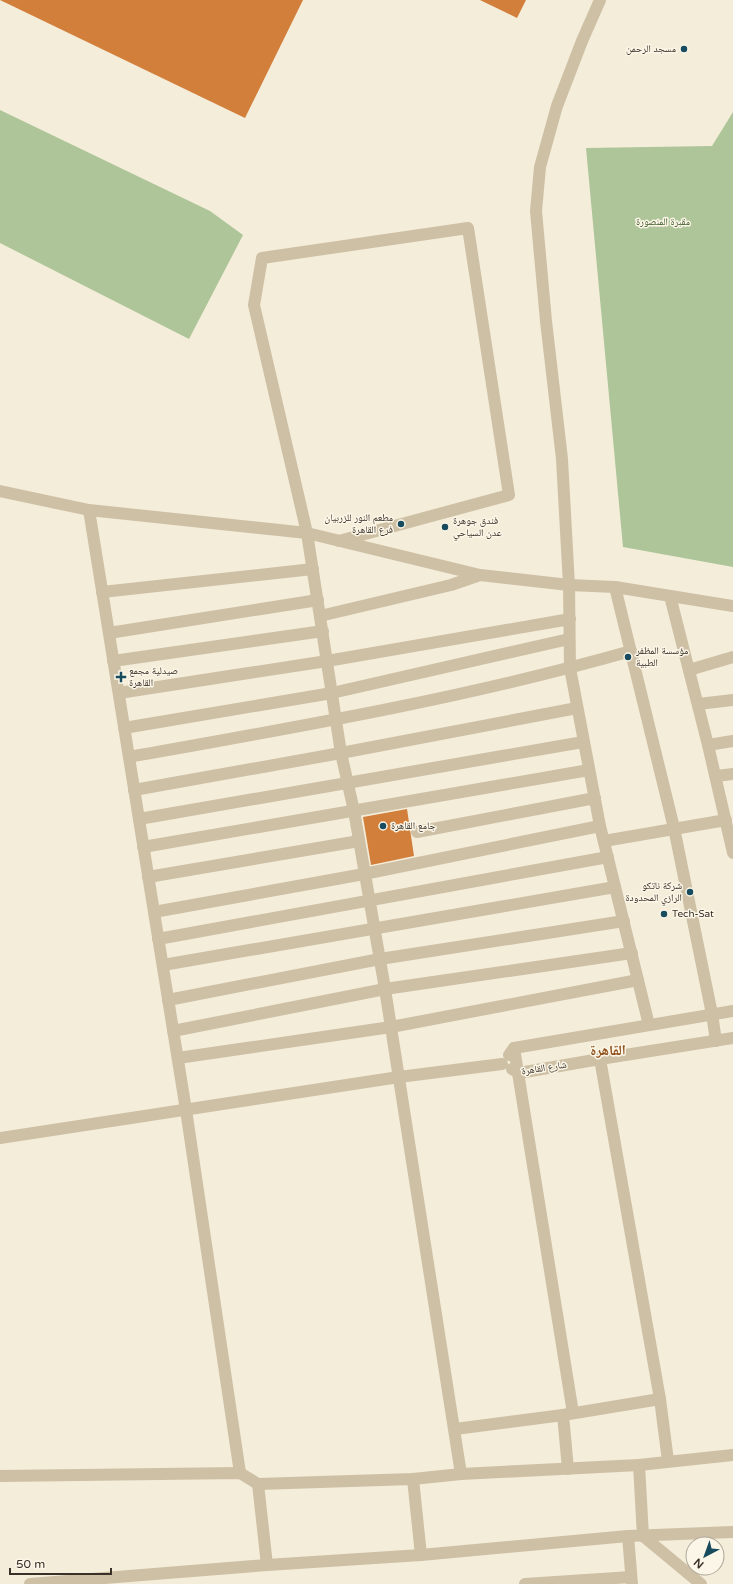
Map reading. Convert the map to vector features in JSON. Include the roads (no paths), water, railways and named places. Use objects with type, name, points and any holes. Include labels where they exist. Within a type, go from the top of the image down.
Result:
[{"type":"street","points":[[600,0],[582,41],[557,106],[540,166],[536,212],[546,321],[562,459],[569,585],[570,668],[600,826],[649,1025]]},
{"type":"street","points":[[339,541],[510,495],[468,228],[262,258],[254,306],[307,533],[341,753],[354,811],[385,989],[461,1474]]},
{"type":"street","points":[[0,491],[89,510],[307,533],[480,575],[569,585],[615,587],[733,606]]},
{"type":"street","points":[[89,510],[178,1058],[240,1473]]},
{"type":"street","points":[[102,592],[313,569]]},
{"type":"street","points":[[320,616],[452,585],[480,575]]},
{"type":"street","points":[[615,587],[674,828],[712,1014],[716,1041]]},
{"type":"street","points":[[670,596],[716,776],[728,805],[726,820],[732,845]]},
{"type":"street","points":[[109,633],[318,600]]},
{"type":"street","points":[[119,693],[327,661],[570,619]]},
{"type":"street","points":[[113,661],[323,631]]},
{"type":"street","points":[[124,728],[332,693],[569,639]]},
{"type":"street","points":[[129,757],[336,720],[570,668],[631,651]]},
{"type":"street","points":[[689,670],[733,657]]},
{"type":"street","points":[[698,704],[733,700]]},
{"type":"street","points":[[134,790],[341,753],[577,708]]},
{"type":"street","points":[[708,745],[733,741]]},
{"type":"street","points":[[139,819],[584,742]]},
{"type":"street","points":[[143,847],[589,770]]},
{"type":"street","points":[[716,776],[733,774]]},
{"type":"street","points":[[417,832],[595,798]]},
{"type":"street","points":[[604,840],[726,820]]},
{"type":"street","points":[[154,912],[364,874],[600,826]]},
{"type":"street","points":[[148,877],[359,841]]},
{"type":"street","points":[[158,939],[608,857]]},
{"type":"street","points":[[163,965],[615,887]]},
{"type":"street","points":[[168,1000],[380,960],[624,921]]},
{"type":"street","points":[[173,1031],[385,989],[632,954]]},
{"type":"street","points":[[178,1058],[391,1027],[638,980]]},
{"type":"street","points":[[0,1138],[399,1077],[502,1064],[514,1048],[733,1011]]},
{"type":"street","name":"شارع القاهرة","points":[[502,1064],[519,1073],[600,1058],[733,1038]]},
{"type":"street","points":[[514,1048],[519,1073],[568,1414],[568,1469]]},
{"type":"street","points":[[600,1058],[660,1398],[668,1462]]},
{"type":"street","points":[[455,1429],[568,1414],[660,1398]]},
{"type":"street","points":[[0,1476],[240,1473],[258,1484],[413,1479],[461,1474],[639,1465],[733,1455]]},
{"type":"street","points":[[639,1465],[643,1536],[701,1584]]},
{"type":"street","points":[[413,1479],[421,1555]]},
{"type":"street","points":[[258,1484],[267,1565]]},
{"type":"street","points":[[30,1584],[267,1565],[421,1555],[628,1536],[733,1532]]},
{"type":"street","points":[[525,1584],[632,1580],[628,1536]]},
{"type":"place","name":"مسجد الرحمن","points":[[684,49]]},
{"type":"place","name":"مطعم النور للزربيان فرع القاهرة","points":[[401,524]]},
{"type":"place","name":"فندق جوهرة عدن السياحي","points":[[445,527]]},
{"type":"place","name":"مؤسسة المظفر الطبية","points":[[628,657]]},
{"type":"place","name":"صيدلية مجمع القاهرة","points":[[121,677]]},
{"type":"place","name":"جامع القاهرة","points":[[383,826]]},
{"type":"place","name":"شركة ناتكو الرازي المحدودة","points":[[690,892]]},
{"type":"place","name":"Tech-Sat","points":[[664,914]]},
{"type":"district","name":"القاهرة","points":[[608,1050]]},
{"type":"park label","name":"مقبرة المنصورة","points":[[663,222]]}]
